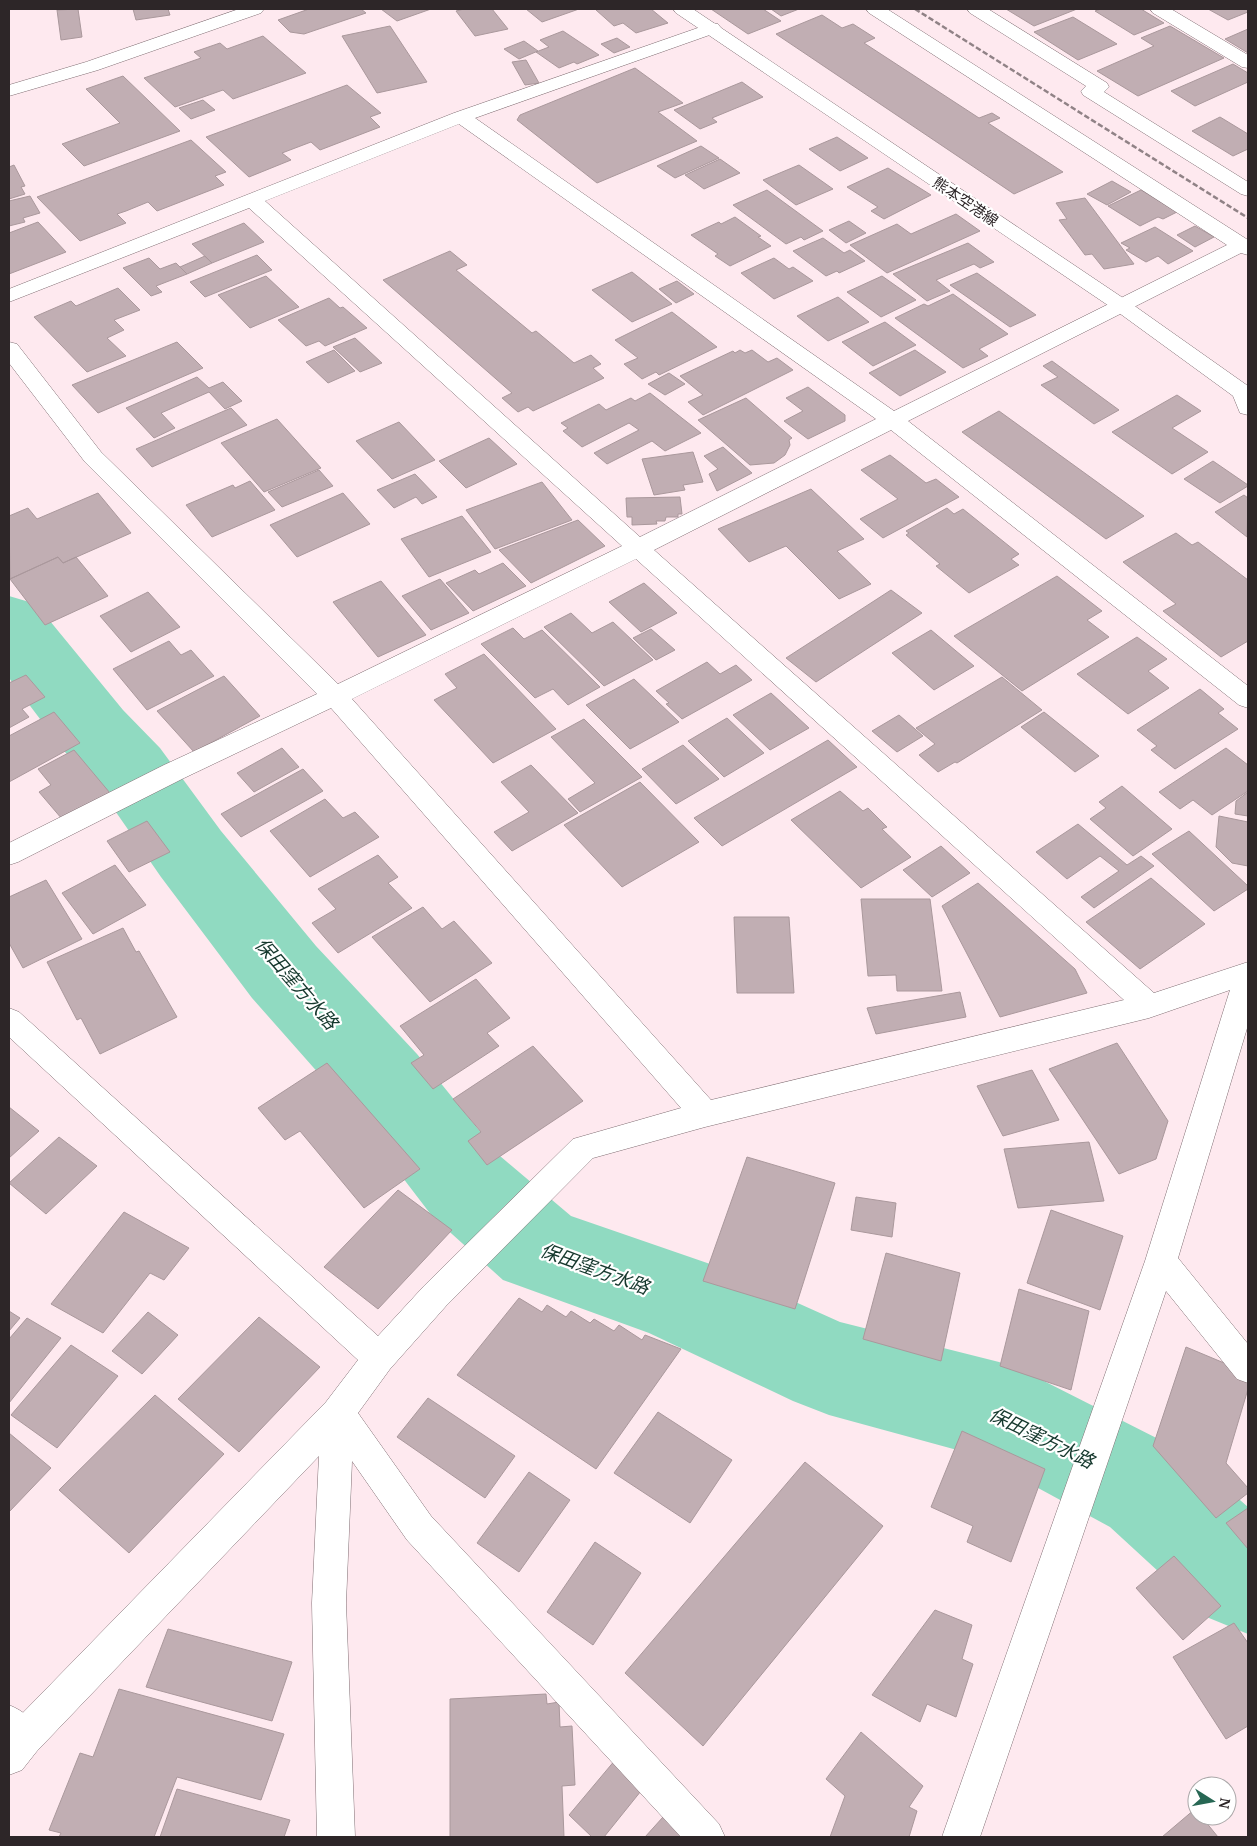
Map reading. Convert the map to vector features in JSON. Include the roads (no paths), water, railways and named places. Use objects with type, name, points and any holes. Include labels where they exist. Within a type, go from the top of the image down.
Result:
[{"type":"street","points":[[9,91],[92,66],[255,9]]},
{"type":"street","name":"熊本空港線","points":[[682,9],[1122,306],[1246,398]]},
{"type":"street","points":[[875,9],[1245,247]]},
{"type":"street","points":[[976,9],[1100,87],[1090,91],[1248,190]]},
{"type":"street","points":[[1159,9],[1248,62]]},
{"type":"street","points":[[9,296],[461,117],[712,28]]},
{"type":"street","points":[[461,117],[892,420],[1248,699]]},
{"type":"street","points":[[252,200],[1149,1006]]},
{"type":"street","points":[[9,855],[173,772],[335,696],[638,548],[892,420],[1245,247]]},
{"type":"street","points":[[9,349],[92,457],[335,696],[704,1114]]},
{"type":"street","points":[[14,1739],[338,1413],[378,1358],[435,1296],[584,1148],[704,1114],[1149,1006],[1248,973]]},
{"type":"street","points":[[961,1837],[1160,1261],[1248,979]]},
{"type":"street","points":[[9,1020],[378,1358]]},
{"type":"street","points":[[1160,1261],[1248,1368]]},
{"type":"street","points":[[336,1837],[329,1603],[338,1413]]},
{"type":"street","points":[[338,1413],[419,1528],[706,1837]]},
{"type":"waterway","name":"保田窪方水路","points":[[9,623],[94,731],[131,770],[191,854],[284,972],[384,1082],[466,1186],[538,1249],[678,1298],[829,1367],[999,1412],[1148,1490],[1248,1579]]},
{"type":"railway","points":[[915,9],[1248,218]]}]
